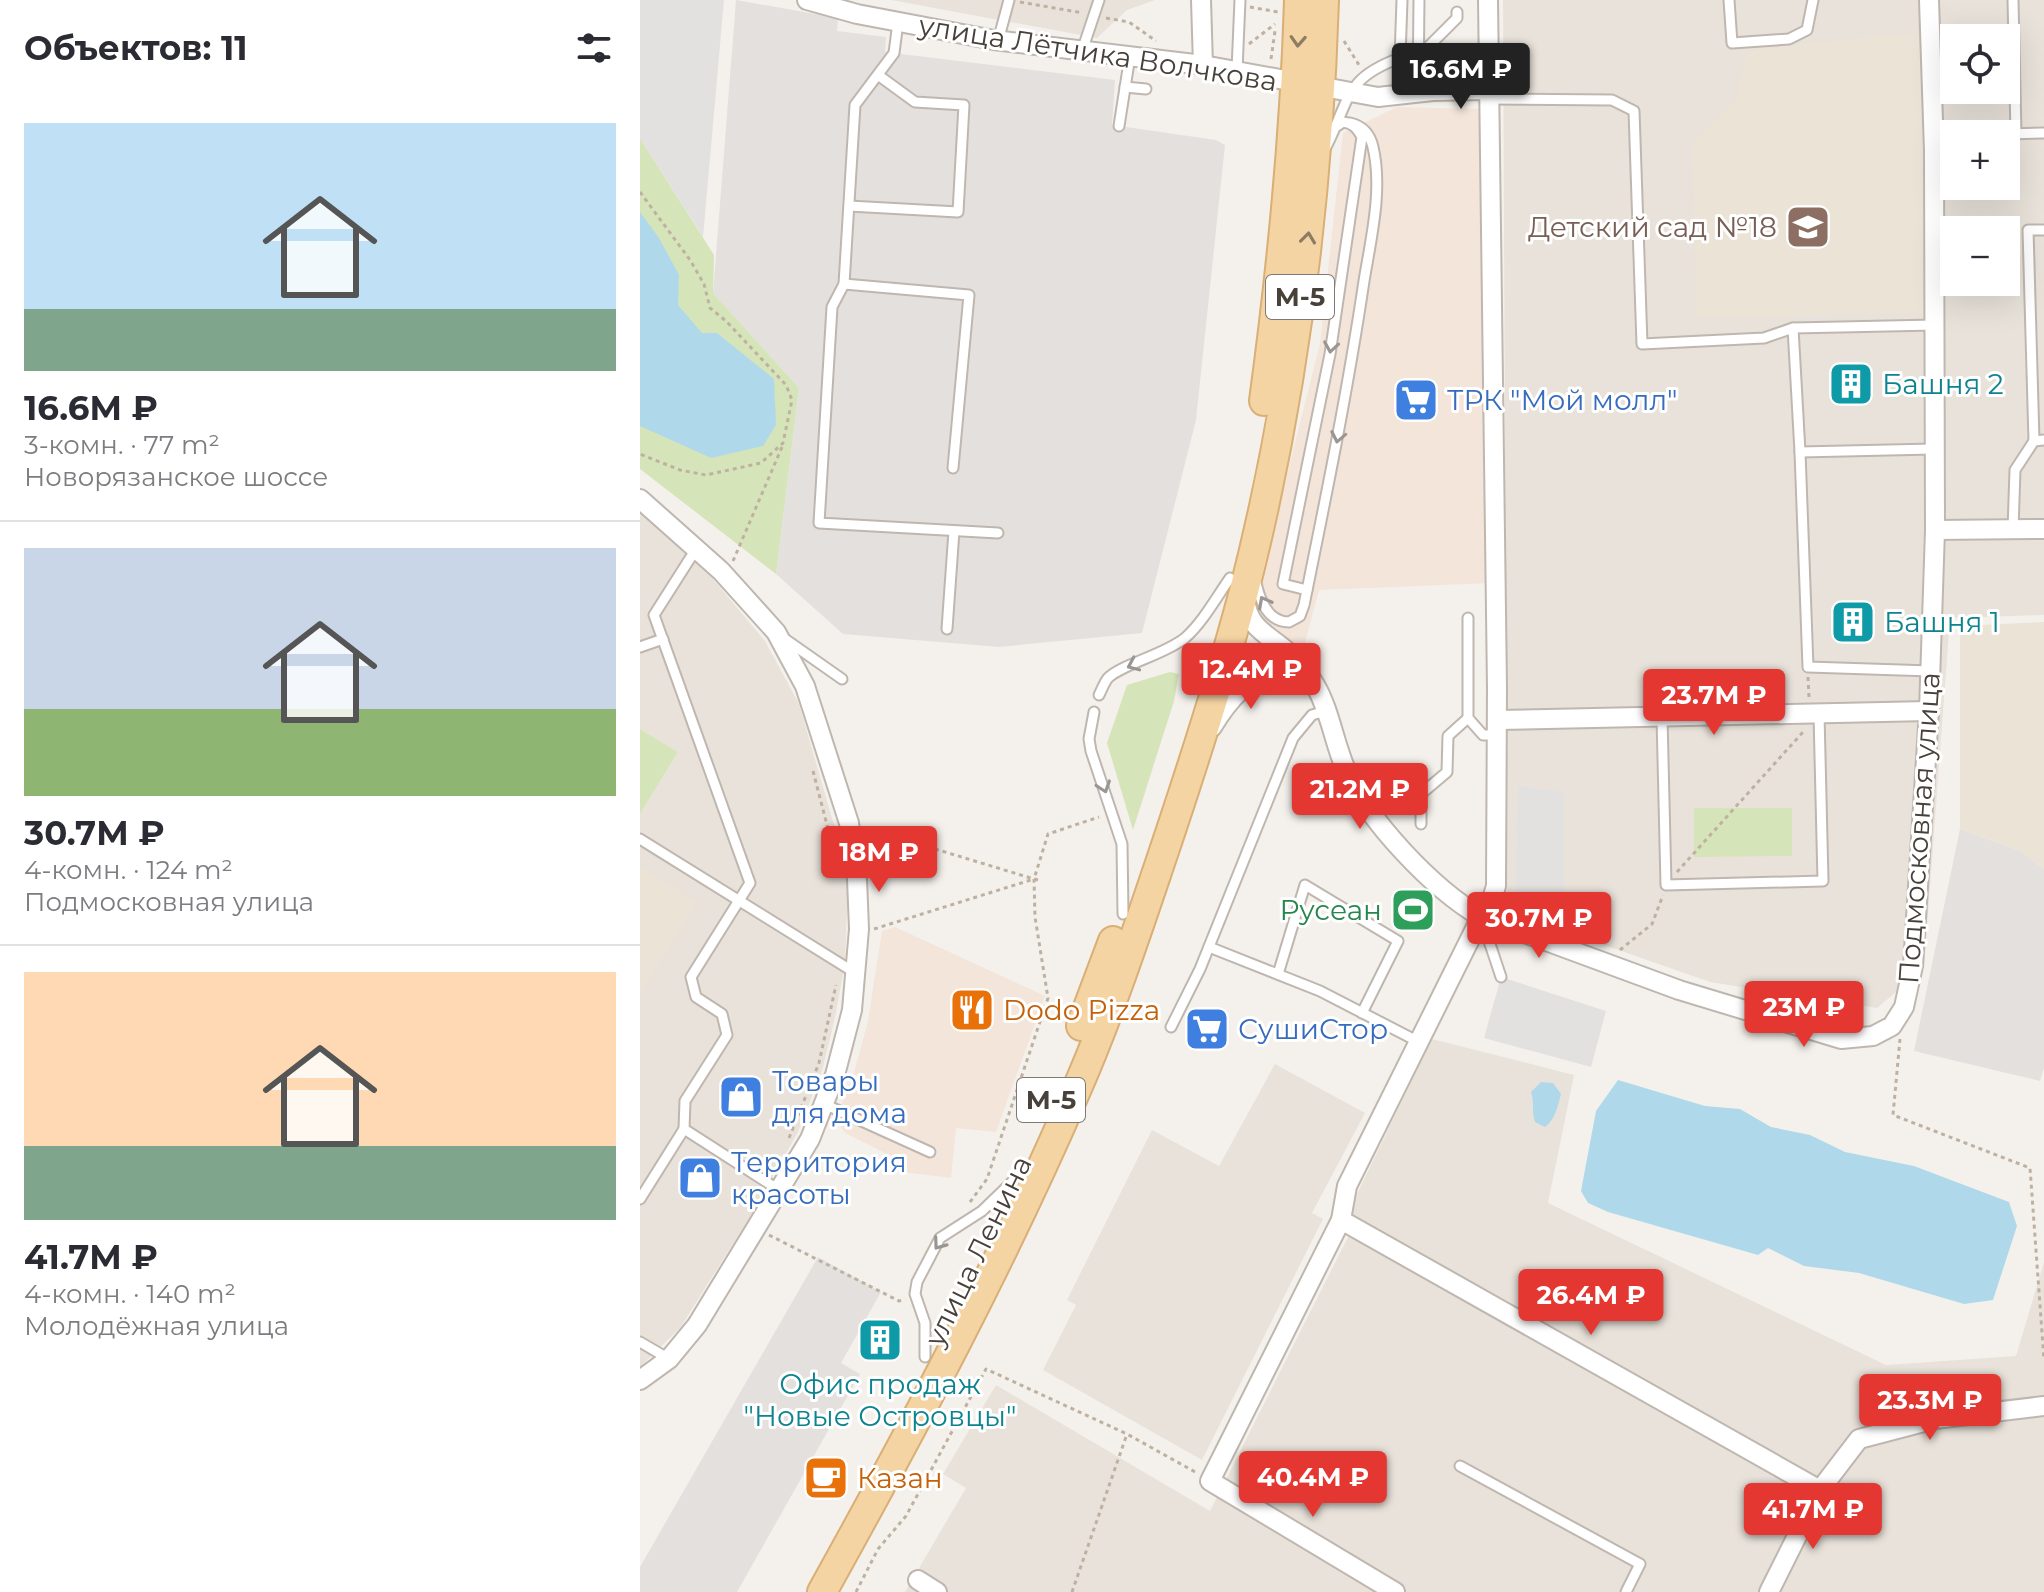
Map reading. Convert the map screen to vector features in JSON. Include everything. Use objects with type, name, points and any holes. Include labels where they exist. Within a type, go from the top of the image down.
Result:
[{"type":"main road","name":"М-5","points":[[1237,584],[1308,85],[1324,0]]},
{"type":"main road","name":"М-5","points":[[1237,584],[1254,544],[1275,446],[1301,292],[1316,166],[1308,85],[1291,6]]},
{"type":"main road","name":"улица Ленина","points":[[822,1592],[978,1296],[1075,1092],[1117,989],[1198,753],[1237,584]]},
{"type":"main road","name":"улица Ленина","points":[[801,1592],[925,1357],[1060,1082],[1123,914],[1237,584]]},
{"type":"street","name":"улица Лётчика Волчкова","points":[[807,0],[857,14],[998,41],[1237,70],[1378,97],[1418,93],[1488,94]]},
{"type":"street","points":[[1201,0],[1203,65]]},
{"type":"street","points":[[1395,1592],[1210,1481],[1341,1220],[1347,1186],[1496,886],[1497,728],[1488,0]]},
{"type":"street","name":"Подмосковная улица","points":[[1316,686],[1347,771],[1374,816],[1453,899],[1481,917],[1679,990],[1841,1039],[1873,1036],[1892,1026],[1904,1007],[1913,966],[1931,671],[1935,325],[1929,0]]},
{"type":"street","points":[[640,499],[721,571],[776,632],[805,686],[849,823],[857,879],[859,929],[849,969],[852,1010],[839,1062],[810,1139],[697,1325],[669,1359],[640,1380]]},
{"type":"street","points":[[1935,530],[2044,529]]},
{"type":"street","points":[[1237,584],[1251,622],[1302,666],[1316,686]]},
{"type":"street","points":[[1198,753],[1232,700],[1260,677],[1285,672],[1316,686]]},
{"type":"street","points":[[1497,728],[1662,717],[1929,711]]},
{"type":"street","points":[[1341,1220],[1820,1490]]},
{"type":"street","points":[[1769,1592],[1820,1490],[1859,1439],[1935,1419],[2044,1406]]},
{"type":"street","points":[[918,1580],[937,1592]]},
{"type":"lane","points":[[998,41],[1009,0]]},
{"type":"lane","points":[[1082,51],[1099,0]]},
{"type":"lane","points":[[1400,58],[1402,0]]},
{"type":"lane","points":[[1418,93],[1419,0]]},
{"type":"lane","points":[[1729,0],[1732,43],[1789,39],[1807,30],[1813,0]]},
{"type":"lane","points":[[2011,120],[2013,0]]},
{"type":"lane","points":[[1237,70],[1240,3]]},
{"type":"lane","points":[[1316,166],[1350,92],[1365,73],[1400,58],[1417,58],[1457,18],[1457,12]]},
{"type":"lane","points":[[898,22],[894,53],[855,105],[844,284],[832,307],[819,523],[998,533]]},
{"type":"lane","points":[[1119,126],[1130,56]]},
{"type":"lane","points":[[849,206],[958,212],[964,105],[915,102],[878,75]]},
{"type":"lane","points":[[1125,87],[1146,89]]},
{"type":"lane","points":[[1488,94],[1612,100],[1634,111],[1642,344],[1764,338],[1793,328],[1935,325]]},
{"type":"lane","points":[[1254,544],[1253,569],[1264,607],[1272,617],[1289,622],[1300,616],[1307,590],[1351,372],[1375,207],[1373,144],[1363,129],[1343,122],[1337,126]]},
{"type":"lane","points":[[1307,590],[1283,584],[1330,354],[1362,137],[1350,123]]},
{"type":"lane","points":[[2020,134],[2044,133]]},
{"type":"lane","points":[[1933,136],[1940,136]]},
{"type":"lane","points":[[2013,530],[2015,470],[2039,440],[2028,230],[2044,230]]},
{"type":"lane","points":[[844,284],[969,295],[953,468]]},
{"type":"lane","points":[[1793,328],[1808,667],[1931,671]]},
{"type":"lane","points":[[1800,452],[1933,449]]},
{"type":"lane","points":[[947,629],[954,531]]},
{"type":"lane","points":[[640,1199],[684,1129],[685,1101],[727,1035],[722,1014],[696,997],[691,977],[750,883],[654,615],[696,549]]},
{"type":"lane","points":[[1099,695],[1106,680],[1113,674],[1164,652],[1182,640],[1237,584]]},
{"type":"lane","points":[[1468,618],[1468,718],[1483,735],[1497,728]]},
{"type":"lane","points":[[776,632],[842,679]]},
{"type":"lane","points":[[640,647],[663,639]]},
{"type":"lane","points":[[1171,1027],[1209,947],[1293,738],[1312,715],[1325,711]]},
{"type":"lane","points":[[1094,712],[1089,739],[1091,751],[1122,844],[1123,914]]},
{"type":"lane","points":[[1662,717],[1666,885],[1823,881],[1819,714]]},
{"type":"lane","points":[[1421,824],[1421,794],[1447,772],[1448,736],[1468,718]]},
{"type":"lane","points":[[640,839],[849,969]]},
{"type":"lane","points":[[1278,974],[1305,885],[1398,941],[1362,1013]]},
{"type":"lane","points":[[1481,917],[1501,977]]},
{"type":"lane","points":[[1209,947],[1320,991],[1419,1042]]},
{"type":"lane","points":[[824,1104],[930,1152]]},
{"type":"lane","points":[[684,1129],[779,1190]]},
{"type":"lane","points":[[925,1357],[925,1323],[915,1294],[917,1282],[940,1238],[982,1211],[1015,1179]]},
{"type":"lane","points":[[640,1342],[669,1359]]},
{"type":"lane","points":[[1460,1466],[1640,1564],[1626,1592]]},
{"type":"path","points":[[1009,0],[1094,15]]},
{"type":"path","points":[[1240,3],[1291,6]]},
{"type":"path","points":[[640,192],[690,260],[704,284],[710,308],[786,385],[792,400],[783,443],[732,565]]},
{"type":"path","points":[[640,454],[680,470],[706,475],[761,463],[783,443]]},
{"type":"path","points":[[1604,962],[1652,924],[1666,885],[1819,714],[1809,703],[1808,667]]},
{"type":"path","points":[[810,759],[838,867]]},
{"type":"path","points":[[949,1231],[987,1179],[1048,998],[1035,917],[1036,879],[1048,834],[1113,813]]},
{"type":"path","points":[[849,823],[1036,879]]},
{"type":"path","points":[[859,929],[872,930],[1036,879]]},
{"type":"path","points":[[788,1143],[819,1063],[849,969]]},
{"type":"path","points":[[1904,1007],[1893,1115],[2030,1168],[2044,1360]]},
{"type":"path","points":[[756,1229],[899,1301],[915,1294]]},
{"type":"path","points":[[856,1592],[878,1549],[906,1516],[986,1369],[1127,1434],[1210,1481]]},
{"type":"path","points":[[1072,1592],[1127,1434]]},
{"type":"shaded area","points":[[640,0],[724,0],[703,237],[640,138]]},
{"type":"shaded area","points":[[736,0],[838,18],[837,31],[886,37],[885,52],[1115,80],[1112,125],[1216,140],[1225,145],[1196,420],[1142,633],[999,647],[843,634],[776,574],[799,388],[713,293]]},
{"type":"shaded area","points":[[891,0],[1155,0],[1127,10],[1097,38]]},
{"type":"shaded area","points":[[1503,0],[2044,0],[2044,615],[1950,618],[1924,968],[1877,1008],[1710,982],[1507,911]]},
{"type":"shaded area","name":"Детский сад №18","points":[[1920,32],[1922,313],[1696,317],[1693,142],[1735,101],[1748,50]]},
{"type":"shaded area","points":[[1397,107],[1483,109],[1491,583],[1319,590],[1303,650],[1268,628],[1257,617],[1255,601],[1320,344],[1343,133]]},
{"type":"shaded area","points":[[640,513],[713,579],[765,641],[799,704],[848,884],[845,963],[835,1018],[822,1071],[798,1132],[751,1215],[680,1328],[640,1367],[640,814],[678,752],[640,729]]},
{"type":"shaded area","points":[[2044,622],[2044,869],[2021,851],[1960,829],[1960,626]]},
{"type":"shaded area","points":[[1518,786],[1564,792],[1564,926],[1515,907]]},
{"type":"shaded area","points":[[1960,829],[2021,851],[2044,869],[2044,1068],[2040,1081],[1914,1051]]},
{"type":"shaded area","points":[[640,867],[697,902],[640,994]]},
{"type":"shaded area","points":[[895,927],[1045,996],[996,1132],[956,1128],[951,1178],[903,1172],[892,1166],[895,1158],[845,1133],[836,1118],[854,1073],[868,1021],[882,931]]},
{"type":"shaded area","points":[[1501,977],[1606,1011],[1591,1067],[1484,1038]]},
{"type":"shaded area","points":[[1432,1039],[1574,1075],[1548,1203],[1886,1365],[2016,1356],[2044,1262],[2044,1592],[905,1592],[966,1488],[943,1474],[996,1385],[1210,1511],[1348,1237],[1354,1200]]},
{"type":"shaded area","points":[[1275,1064],[1365,1113],[1312,1213],[1323,1219],[1202,1460],[1043,1370],[1076,1305],[1067,1300],[1152,1130],[1219,1166]]},
{"type":"shaded area","points":[[818,1257],[881,1292],[841,1363],[860,1374],[737,1592],[640,1592],[640,1567]]},
{"type":"green space","points":[[640,138],[714,255],[713,293],[799,388],[776,574],[640,469]]},
{"type":"green space","points":[[1170,672],[1179,674],[1174,701],[1133,830],[1107,743],[1127,685]]},
{"type":"green space","points":[[640,729],[678,752],[640,814]]},
{"type":"green space","points":[[1694,808],[1792,808],[1792,856],[1694,857]]},
{"type":"water","points":[[640,212],[659,238],[679,275],[678,305],[702,333],[717,333],[774,379],[776,425],[763,446],[711,458],[640,426]]},
{"type":"water","points":[[1618,1080],[1705,1106],[1740,1109],[1771,1127],[1810,1135],[1845,1152],[1914,1166],[2009,1202],[2017,1226],[1993,1300],[1964,1304],[1859,1273],[1804,1266],[1768,1248],[1758,1255],[1608,1212],[1588,1203],[1581,1191],[1596,1111]]},
{"type":"water","points":[[1541,1082],[1553,1083],[1561,1094],[1554,1117],[1545,1127],[1535,1122],[1531,1092]]},
{"type":"place","name":"Детский сад №18","points":[[1808,227]]},
{"type":"place","name":"Башня 2","points":[[1851,384]]},
{"type":"place","name":"ТРК \"Мой молл\"","points":[[1416,400]]},
{"type":"place","name":"Башня 1","points":[[1853,622]]},
{"type":"place","name":"Русеан","points":[[1413,910]]},
{"type":"place","name":"Dodo Pizza","points":[[972,1010]]},
{"type":"place","name":"СушиСтор","points":[[1207,1029]]},
{"type":"place","name":"Товары для дома","points":[[741,1097]]},
{"type":"place","name":"Территория красоты","points":[[700,1178]]},
{"type":"place","name":"Офис продаж \"Новые Островцы\"","points":[[880,1340]]},
{"type":"place","name":"Казан","points":[[826,1478]]}]
